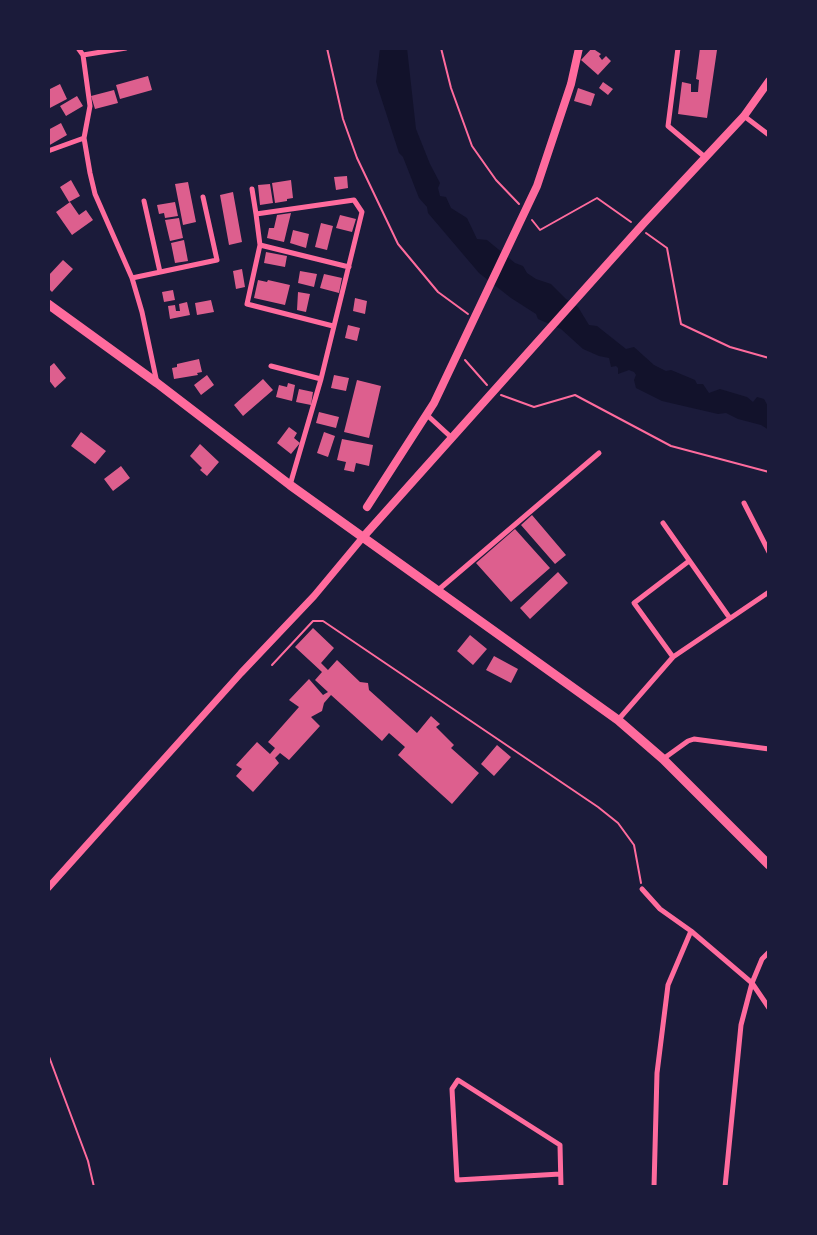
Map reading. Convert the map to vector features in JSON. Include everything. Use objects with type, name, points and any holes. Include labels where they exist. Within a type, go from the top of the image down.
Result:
[{"type":"highway","points":[[48,304],[157,383],[290,485],[618,720],[663,759],[769,865]]},
{"type":"main road","points":[[367,507],[427,415],[480,309],[537,186],[571,84],[579,48]]},
{"type":"main road","points":[[364,537],[744,116],[769,81]]},
{"type":"street","points":[[78,48],[83,55],[90,106],[84,138],[95,194],[132,278],[142,312],[157,383]]},
{"type":"street","points":[[83,55],[126,48]]},
{"type":"street","points":[[678,48],[668,126],[706,158]]},
{"type":"street","points":[[744,116],[769,135]]},
{"type":"street","points":[[48,151],[84,138]]},
{"type":"street","points":[[252,189],[260,245],[247,304],[333,326]]},
{"type":"street","points":[[132,278],[217,260],[203,197]]},
{"type":"street","points":[[256,214],[354,200],[362,212],[321,379],[290,485]]},
{"type":"street","points":[[144,201],[160,272]]},
{"type":"street","points":[[260,245],[349,267]]},
{"type":"street","points":[[271,366],[321,379]]},
{"type":"street","points":[[427,415],[452,438]]},
{"type":"street","points":[[437,591],[599,453]]},
{"type":"street","points":[[744,503],[769,552]]},
{"type":"street","points":[[663,523],[729,617]]},
{"type":"street","points":[[48,888],[258,654],[314,596],[364,537]]},
{"type":"street","points":[[673,657],[634,603],[690,561]]},
{"type":"street","points":[[618,720],[673,657],[769,592]]},
{"type":"street","points":[[663,759],[694,739],[769,749]]},
{"type":"street","points":[[642,889],[660,909],[691,931],[752,983],[769,1008]]},
{"type":"street","points":[[654,1187],[657,1073],[668,985],[691,931]]},
{"type":"street","points":[[725,1187],[741,1025],[752,983],[762,959],[769,952]]},
{"type":"street","points":[[561,1174],[457,1180],[452,1089],[458,1080],[560,1145],[561,1174],[561,1187]]},
{"type":"path","points":[[327,48],[333,80],[350,139],[398,244],[438,292],[475,319]]},
{"type":"path","points":[[441,48],[451,88],[472,146],[496,180],[540,230],[597,198],[632,223]]},
{"type":"path","points":[[638,231],[667,248],[681,324],[730,347],[769,358]]},
{"type":"path","points":[[462,357],[494,392],[534,407],[575,395],[671,446],[769,472]]},
{"type":"path","points":[[272,665],[313,621],[323,621],[598,807],[618,823],[634,845],[642,889]]},
{"type":"path","points":[[48,1054],[88,1161],[94,1187]]},
{"type":"shaded area","points":[[380,48],[407,48],[416,129],[440,183],[438,188],[440,196],[446,197],[451,208],[467,218],[477,239],[487,240],[515,263],[523,266],[527,273],[551,284],[578,307],[589,325],[597,326],[626,349],[634,347],[654,365],[695,380],[697,384],[703,384],[709,393],[720,389],[747,397],[753,402],[757,397],[764,399],[769,408],[769,430],[726,413],[718,414],[662,401],[636,388],[634,372],[629,370],[618,374],[618,368],[611,367],[609,358],[583,349],[561,329],[538,319],[536,314],[479,273],[428,213],[427,207],[419,198],[403,157],[399,153],[376,82]]},
{"type":"building","points":[[592,48],[601,54],[599,56],[602,60],[606,56],[611,61],[598,75],[581,60]]},
{"type":"building","points":[[700,48],[717,50],[707,118],[678,114],[682,82],[691,84],[691,92],[698,92],[699,80],[696,79]]},
{"type":"building","points":[[148,76],[152,90],[120,99],[116,85]]},
{"type":"building","points":[[603,82],[613,89],[608,95],[599,88]]},
{"type":"building","points":[[60,84],[67,99],[48,109],[48,90]]},
{"type":"building","points":[[578,88],[595,94],[591,106],[574,101]]},
{"type":"building","points":[[114,90],[118,103],[95,109],[91,96]]},
{"type":"building","points":[[77,96],[83,106],[66,116],[60,106]]},
{"type":"building","points":[[61,123],[67,135],[48,146],[48,130]]},
{"type":"building","points":[[347,176],[348,188],[336,190],[334,177]]},
{"type":"building","points":[[71,180],[80,196],[69,202],[60,187]]},
{"type":"building","points":[[291,180],[293,198],[275,203],[272,183]]},
{"type":"building","points":[[188,182],[196,222],[183,225],[175,184]]},
{"type":"building","points":[[270,184],[273,203],[260,205],[258,185]]},
{"type":"building","points":[[233,192],[242,242],[229,245],[220,195]]},
{"type":"building","points":[[70,202],[79,215],[86,210],[93,220],[72,235],[56,212]]},
{"type":"building","points":[[175,202],[178,216],[165,218],[164,213],[159,214],[157,205]]},
{"type":"building","points":[[291,213],[284,242],[267,238],[269,228],[274,228],[277,215]]},
{"type":"building","points":[[340,215],[356,219],[352,232],[336,228]]},
{"type":"building","points":[[179,218],[183,238],[170,241],[165,220]]},
{"type":"building","points":[[321,223],[333,226],[327,250],[315,247]]},
{"type":"building","points":[[293,230],[309,234],[306,248],[290,243]]},
{"type":"building","points":[[184,240],[188,261],[175,263],[171,243]]},
{"type":"building","points":[[266,252],[287,256],[285,267],[264,263]]},
{"type":"building","points":[[63,260],[73,269],[52,292],[48,288],[48,276]]},
{"type":"building","points":[[242,269],[245,287],[236,289],[233,271]]},
{"type":"building","points":[[300,271],[317,274],[314,287],[298,283]]},
{"type":"building","points":[[324,274],[342,278],[339,293],[320,288]]},
{"type":"building","points":[[258,280],[290,285],[285,305],[254,298]]},
{"type":"building","points":[[173,290],[175,300],[164,302],[162,292]]},
{"type":"building","points":[[298,292],[310,294],[306,312],[297,310]]},
{"type":"building","points":[[355,298],[367,301],[365,314],[353,311]]},
{"type":"building","points":[[211,300],[214,312],[197,315],[195,303]]},
{"type":"building","points":[[187,302],[190,315],[170,319],[168,306],[175,305],[176,311],[180,311],[179,304]]},
{"type":"building","points":[[348,325],[360,328],[357,341],[345,338]]},
{"type":"building","points":[[199,359],[202,372],[197,373],[198,375],[174,379],[172,368],[177,367],[177,364]]},
{"type":"building","points":[[54,363],[66,378],[55,388],[48,379],[48,368]]},
{"type":"building","points":[[207,375],[214,385],[201,395],[194,385]]},
{"type":"building","points":[[334,375],[349,378],[346,391],[331,388]]},
{"type":"building","points":[[263,379],[273,390],[243,416],[234,405]]},
{"type":"building","points":[[357,380],[381,386],[369,438],[344,432]]},
{"type":"building","points":[[288,383],[295,385],[292,401],[276,397],[279,385],[287,387]]},
{"type":"building","points":[[299,389],[313,392],[311,405],[296,402]]},
{"type":"building","points":[[319,412],[339,417],[336,428],[316,423]]},
{"type":"building","points":[[289,427],[297,433],[294,438],[300,443],[291,454],[277,443]]},
{"type":"building","points":[[81,432],[106,451],[95,464],[71,446]]},
{"type":"building","points":[[324,432],[335,436],[328,457],[317,453]]},
{"type":"building","points":[[342,439],[373,445],[369,466],[356,463],[354,472],[344,470],[346,462],[337,460]]},
{"type":"building","points":[[200,444],[219,462],[207,476],[190,456]]},
{"type":"building","points":[[121,466],[130,478],[113,491],[104,479]]},
{"type":"building","points":[[532,515],[566,555],[555,564],[521,525]]},
{"type":"building","points":[[515,529],[550,568],[511,602],[476,563]]},
{"type":"building","points":[[558,572],[568,583],[530,619],[520,608]]},
{"type":"building","points":[[313,628],[334,648],[321,663],[328,670],[337,660],[360,682],[368,683],[369,690],[417,733],[431,716],[440,724],[436,727],[454,745],[451,748],[479,773],[452,804],[398,755],[405,747],[389,733],[382,741],[331,695],[324,703],[322,711],[311,717],[320,726],[289,760],[280,753],[275,758],[279,763],[253,792],[236,776],[242,769],[236,765],[257,742],[270,754],[275,748],[268,742],[299,707],[289,700],[309,679],[323,695],[328,692],[315,680],[322,672],[295,647]]},
{"type":"building","points":[[470,635],[487,649],[473,665],[457,651]]},
{"type":"building","points":[[494,656],[518,669],[511,683],[486,670]]},
{"type":"building","points":[[497,745],[511,757],[494,776],[481,764]]}]
